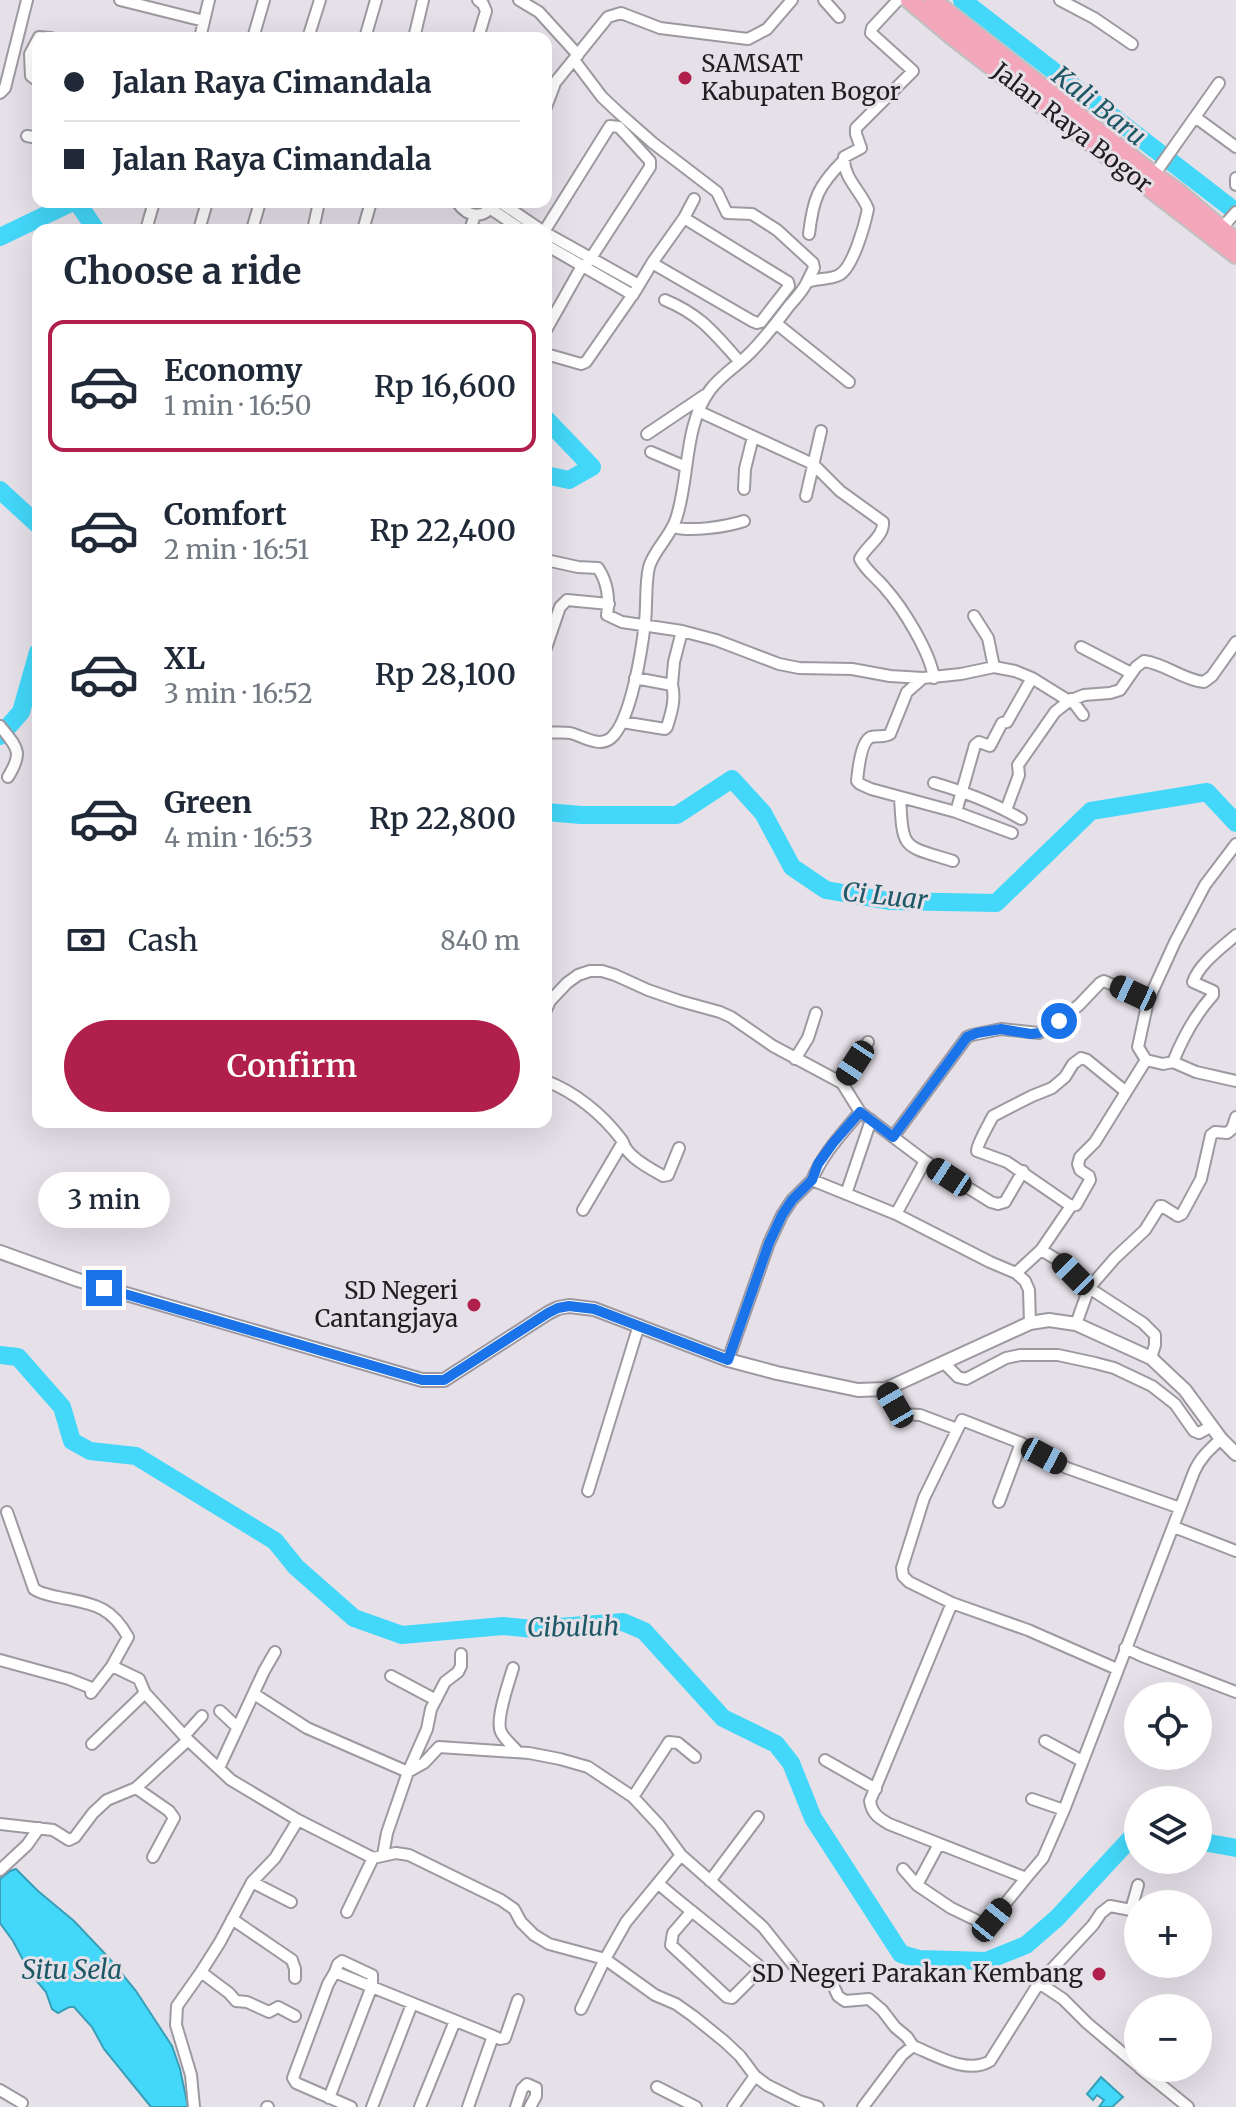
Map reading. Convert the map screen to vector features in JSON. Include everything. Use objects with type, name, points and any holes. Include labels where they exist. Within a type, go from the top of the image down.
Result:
[{"type":"highway","name":"Jalan Raya Bogor","points":[[909,0],[1236,255]]},
{"type":"highway","name":"Jalan Raya Bogor","points":[[932,0],[950,8],[1177,191],[1229,220],[1236,241]]},
{"type":"street","points":[[0,93],[5,88],[27,0]]},
{"type":"street","points":[[120,0],[204,21]]},
{"type":"street","points":[[201,32],[209,0]]},
{"type":"street","points":[[255,32],[264,0]]},
{"type":"street","points":[[310,32],[320,0]]},
{"type":"street","points":[[367,32],[376,0]]},
{"type":"street","points":[[415,32],[423,0]]},
{"type":"street","points":[[478,0],[486,11],[480,32]]},
{"type":"street","points":[[519,0],[539,12],[576,57],[602,97],[653,143],[717,192],[727,213],[752,214],[777,230],[813,263],[814,268],[804,290],[777,324],[717,381],[701,403],[677,515],[649,570],[645,624],[635,678],[622,722],[609,740],[602,742],[571,733],[552,732]]},
{"type":"street","points":[[552,85],[613,14],[627,14],[660,28],[748,39],[767,29],[792,0]]},
{"type":"street","points":[[824,0],[839,17]]},
{"type":"street","points":[[809,234],[813,206],[824,182],[846,155],[861,148],[856,128],[913,71],[871,33],[898,0]]},
{"type":"street","points":[[1060,0],[1132,44]]},
{"type":"street","points":[[32,49],[32,77]]},
{"type":"street","points":[[1156,172],[1219,83]]},
{"type":"street","points":[[1195,117],[1236,147]]},
{"type":"street","points":[[548,224],[610,126],[619,127],[651,165],[552,320]]},
{"type":"street","points":[[807,282],[844,272],[867,218],[866,204],[856,192],[843,161]]},
{"type":"street","points":[[1236,178],[1236,185]]},
{"type":"street","points":[[552,356],[581,364],[586,362],[694,199]]},
{"type":"street","points":[[462,208],[475,215],[490,208]]},
{"type":"street","points":[[499,208],[516,224]]},
{"type":"street","points":[[502,208],[531,224]]},
{"type":"street","points":[[472,224],[475,215]]},
{"type":"street","points":[[652,263],[757,323],[789,286],[788,282],[684,218]]},
{"type":"street","points":[[552,237],[587,262],[636,290]]},
{"type":"street","points":[[552,247],[587,262]]},
{"type":"street","points":[[665,300],[708,325],[740,362]]},
{"type":"street","points":[[777,324],[849,382]]},
{"type":"street","points":[[647,434],[708,393]]},
{"type":"street","points":[[698,411],[813,464],[840,491],[883,522],[879,535],[860,559],[867,571],[885,588],[932,663],[928,678],[910,687],[907,692],[890,734],[866,740],[857,777],[860,784],[956,812],[1012,833]]},
{"type":"street","points":[[806,496],[821,431]]},
{"type":"street","points":[[744,489],[745,469],[753,437]]},
{"type":"street","points":[[651,452],[686,467]]},
{"type":"street","points":[[673,527],[689,531],[744,521]]},
{"type":"street","points":[[552,561],[598,568],[603,575],[609,604],[608,616],[622,622],[682,631],[799,668],[852,669],[890,676],[928,678],[994,667],[1015,671],[1070,700],[1083,715]]},
{"type":"street","points":[[552,630],[560,607],[567,600],[609,604]]},
{"type":"street","points":[[974,616],[988,638],[994,667]]},
{"type":"street","points":[[622,722],[666,729],[674,700],[674,662],[682,631]]},
{"type":"street","points":[[1006,810],[1019,775],[1018,765],[1055,712],[1070,700],[1120,690],[1139,664],[1150,662],[1194,681],[1204,682],[1212,676],[1236,642]]},
{"type":"street","points":[[1081,647],[1131,673]]},
{"type":"street","points":[[635,678],[672,685]]},
{"type":"street","points":[[956,812],[975,745],[979,742],[990,746],[1032,678]]},
{"type":"street","points":[[0,726],[15,743],[18,758],[8,777]]},
{"type":"street","points":[[934,783],[962,791],[1021,819]]},
{"type":"street","points":[[900,797],[902,831],[907,844],[953,861]]},
{"type":"street","points":[[1236,844],[1205,885],[1175,942],[1148,1001],[1138,1047],[1146,1060],[1163,1064],[1173,1062],[1196,1072],[1236,1081]]},
{"type":"street","points":[[1173,1062],[1198,1011],[1213,995],[1213,991],[1193,982],[1193,978],[1236,935]]},
{"type":"street","points":[[552,999],[578,975],[602,971],[731,1017],[795,1059],[842,1083],[857,1107],[871,1120],[925,1161],[991,1202],[1005,1202],[1023,1171]]},
{"type":"street","points":[[893,1137],[967,1037],[1001,1029],[1039,1033],[1065,1017],[1104,981],[1148,1001]]},
{"type":"street","points":[[795,1059],[808,1038],[816,1013]]},
{"type":"street","points":[[842,1083],[868,1042]]},
{"type":"street","points":[[1071,1206],[1023,1171],[977,1151],[977,1147],[993,1116],[1052,1088],[1081,1058],[1125,1091]]},
{"type":"street","points":[[1016,1273],[1041,1250],[1071,1206],[1076,1205],[1090,1180],[1080,1170],[1080,1157],[1095,1142],[1146,1060]]},
{"type":"street","points":[[552,1084],[590,1107],[627,1150],[648,1167],[666,1176],[679,1148]]},
{"type":"street","points":[[728,1360],[769,1243],[782,1215],[812,1180],[818,1164],[857,1107]]},
{"type":"street","points":[[1076,1324],[1089,1288],[1145,1230],[1160,1206],[1181,1216],[1201,1179],[1211,1135],[1215,1132],[1227,1133],[1236,1117]]},
{"type":"street","points":[[846,1194],[871,1120]]},
{"type":"street","points":[[583,1210],[623,1142]]},
{"type":"street","points":[[896,1214],[925,1161]]},
{"type":"street","points":[[812,1180],[896,1214],[1016,1273],[1029,1290],[1030,1323]]},
{"type":"street","points":[[1041,1250],[1061,1262],[1089,1288],[1143,1323],[1155,1335],[1151,1358]]},
{"type":"street","points":[[0,1252],[78,1280],[422,1380],[444,1380],[558,1308],[569,1306],[594,1309],[728,1360],[858,1390],[886,1389],[1030,1323],[1049,1320],[1076,1324],[1151,1358],[1185,1390],[1236,1454]]},
{"type":"street","points":[[588,1491],[639,1325]]},
{"type":"street","points":[[943,1362],[958,1377],[966,1379],[1006,1358],[1020,1355],[1058,1355],[1114,1368],[1152,1386],[1175,1404],[1194,1431],[1199,1433],[1212,1426]]},
{"type":"street","points":[[886,1389],[902,1414],[920,1415],[957,1429]]},
{"type":"street","points":[[1175,1404],[1185,1390]]},
{"type":"street","points":[[1117,1669],[1028,1630],[952,1603],[909,1582],[903,1576],[902,1568],[924,1498],[957,1429],[962,1420],[966,1420],[1021,1443],[1067,1468],[1180,1508]]},
{"type":"street","points":[[903,1869],[917,1885],[951,1908],[982,1923],[992,1920],[1043,1858],[1199,1460],[1221,1439]]},
{"type":"street","points":[[999,1502],[1021,1443]]},
{"type":"street","points":[[0,1660],[69,1679],[92,1691],[112,1666],[127,1639],[127,1634],[109,1612],[99,1606],[34,1589],[7,1512]]},
{"type":"street","points":[[1174,1527],[1236,1551]]},
{"type":"street","points":[[952,1603],[870,1801],[871,1809],[875,1816],[889,1824],[1026,1878]]},
{"type":"street","points":[[1125,1648],[1236,1692]]},
{"type":"street","points":[[219,1768],[236,1726],[275,1652]]},
{"type":"street","points":[[347,1912],[378,1857],[427,1729],[431,1709],[445,1682],[458,1672],[461,1654]]},
{"type":"street","points":[[112,1666],[136,1677],[145,1693],[186,1737],[240,1787],[298,1820],[378,1857],[402,1853],[501,1900],[514,1909],[529,1931],[549,1944],[605,1959],[655,1995],[693,2016],[740,2056],[755,2076],[767,2085],[818,2107]]},
{"type":"street","points":[[513,1668],[499,1727],[518,1752]]},
{"type":"street","points":[[391,1676],[436,1700]]},
{"type":"street","points":[[92,1744],[145,1693]]},
{"type":"street","points":[[254,1694],[307,1728],[408,1772]]},
{"type":"street","points":[[220,1711],[236,1726]]},
{"type":"street","points":[[0,1824],[53,1830],[69,1840],[75,1837],[107,1800],[136,1788],[202,1716]]},
{"type":"street","points":[[1045,1741],[1082,1761]]},
{"type":"street","points":[[633,1797],[669,1742],[678,1743],[695,1757]]},
{"type":"street","points":[[408,1772],[424,1763],[439,1747],[518,1752],[588,1767],[633,1797],[681,1855],[763,1927],[798,1971]]},
{"type":"street","points":[[825,1760],[876,1789]]},
{"type":"street","points":[[136,1788],[174,1818],[153,1857]]},
{"type":"street","points":[[1032,1799],[1064,1810]]},
{"type":"street","points":[[710,1881],[758,1817]]},
{"type":"street","points":[[194,2107],[191,2075],[175,2017],[180,2000],[201,1972],[252,1882],[275,1858],[298,1820]]},
{"type":"street","points":[[0,1870],[32,1840],[39,1828]]},
{"type":"street","points":[[917,1885],[939,1844]]},
{"type":"street","points":[[581,2009],[626,1922],[681,1855]]},
{"type":"street","points":[[252,1882],[291,1902]]},
{"type":"street","points":[[658,1883],[758,1965],[757,1973],[732,1998],[727,1997],[671,1945],[673,1933],[692,1911]]},
{"type":"street","points":[[1137,1890],[1138,1885]]},
{"type":"street","points":[[833,1985],[838,1996],[845,2001],[869,1999],[913,2046],[965,2066],[982,2066],[990,2061],[1039,1983],[1110,1906],[1124,1908]]},
{"type":"street","points":[[232,1919],[292,1960],[295,1978]]},
{"type":"street","points":[[201,1972],[236,2001],[247,2002],[269,2012],[278,2007],[295,2016]]},
{"type":"street","points":[[351,2107],[296,2083],[293,2078],[335,1972],[500,2039],[505,2038],[518,2000]]},
{"type":"street","points":[[1039,1983],[1063,1999],[1124,2054]]},
{"type":"street","points":[[329,2098],[372,1986]]},
{"type":"street","points":[[372,2107],[412,2004]]},
{"type":"street","points":[[420,2107],[455,2021]]},
{"type":"street","points":[[468,2107],[493,2036]]},
{"type":"street","points":[[863,2107],[902,2055],[913,2046]]},
{"type":"street","points":[[733,2107],[755,2076]]},
{"type":"street","points":[[1157,2082],[1188,2107]]},
{"type":"street","points":[[516,2107],[527,2084],[536,2088],[536,2096],[530,2107]]},
{"type":"street","points":[[657,2087],[696,2107]]},
{"type":"street","points":[[0,2090],[22,2103]]},
{"type":"water","name":"Situ Sela","points":[[16,1869],[74,1921],[136,1991],[172,2046],[188,2107],[151,2107],[74,2007],[58,2013],[52,2009],[46,1992],[30,1973],[0,1923],[0,1879]]},
{"type":"water","points":[[1101,2077],[1123,2097],[1112,2107],[1099,2107],[1104,2100],[1097,2095],[1093,2100],[1087,2094]]},
{"type":"waterway","name":"Kali Baru","points":[[962,0],[1236,212]]},
{"type":"waterway","name":"Ci Luar","points":[[0,237],[60,208]]},
{"type":"waterway","name":"Ci Luar","points":[[81,208],[92,224]]},
{"type":"waterway","name":"Ci Luar","points":[[552,425],[592,467],[569,480],[552,476]]},
{"type":"waterway","name":"Ci Luar","points":[[0,490],[32,519]]},
{"type":"waterway","name":"Ci Luar","points":[[0,736],[21,712],[32,673]]},
{"type":"waterway","name":"Ci Luar","points":[[552,813],[677,815],[732,779],[763,813],[792,867],[826,890],[889,901],[996,903],[1091,811],[1207,792],[1236,823]]},
{"type":"waterway","name":"Cibuluh","points":[[0,1355],[18,1357],[62,1407],[72,1441],[90,1451],[136,1456],[275,1541],[296,1567],[354,1618],[402,1635],[503,1626],[533,1629],[623,1622],[644,1631],[723,1718],[776,1744],[791,1763],[813,1818],[901,1954],[919,1959],[986,1961],[1026,1945],[1057,1918],[1124,1846]]},
{"type":"waterway","name":"Cibuluh","points":[[1212,1844],[1236,1848]]},
{"type":"place","name":"SAMSAT Kabupaten Bogor","points":[[685,78]]},
{"type":"place","name":"SD Negeri Cantangjaya","points":[[474,1305]]},
{"type":"place","name":"SD Negeri Parakan Kembang","points":[[1099,1974]]},
{"type":"route","points":[[104,1288],[422,1380],[444,1380],[548,1313],[569,1306],[594,1309],[728,1360],[769,1243],[782,1215],[812,1180],[818,1164],[833,1143],[860,1112],[893,1137],[967,1037],[1001,1029],[1039,1033],[1059,1021]]}]
